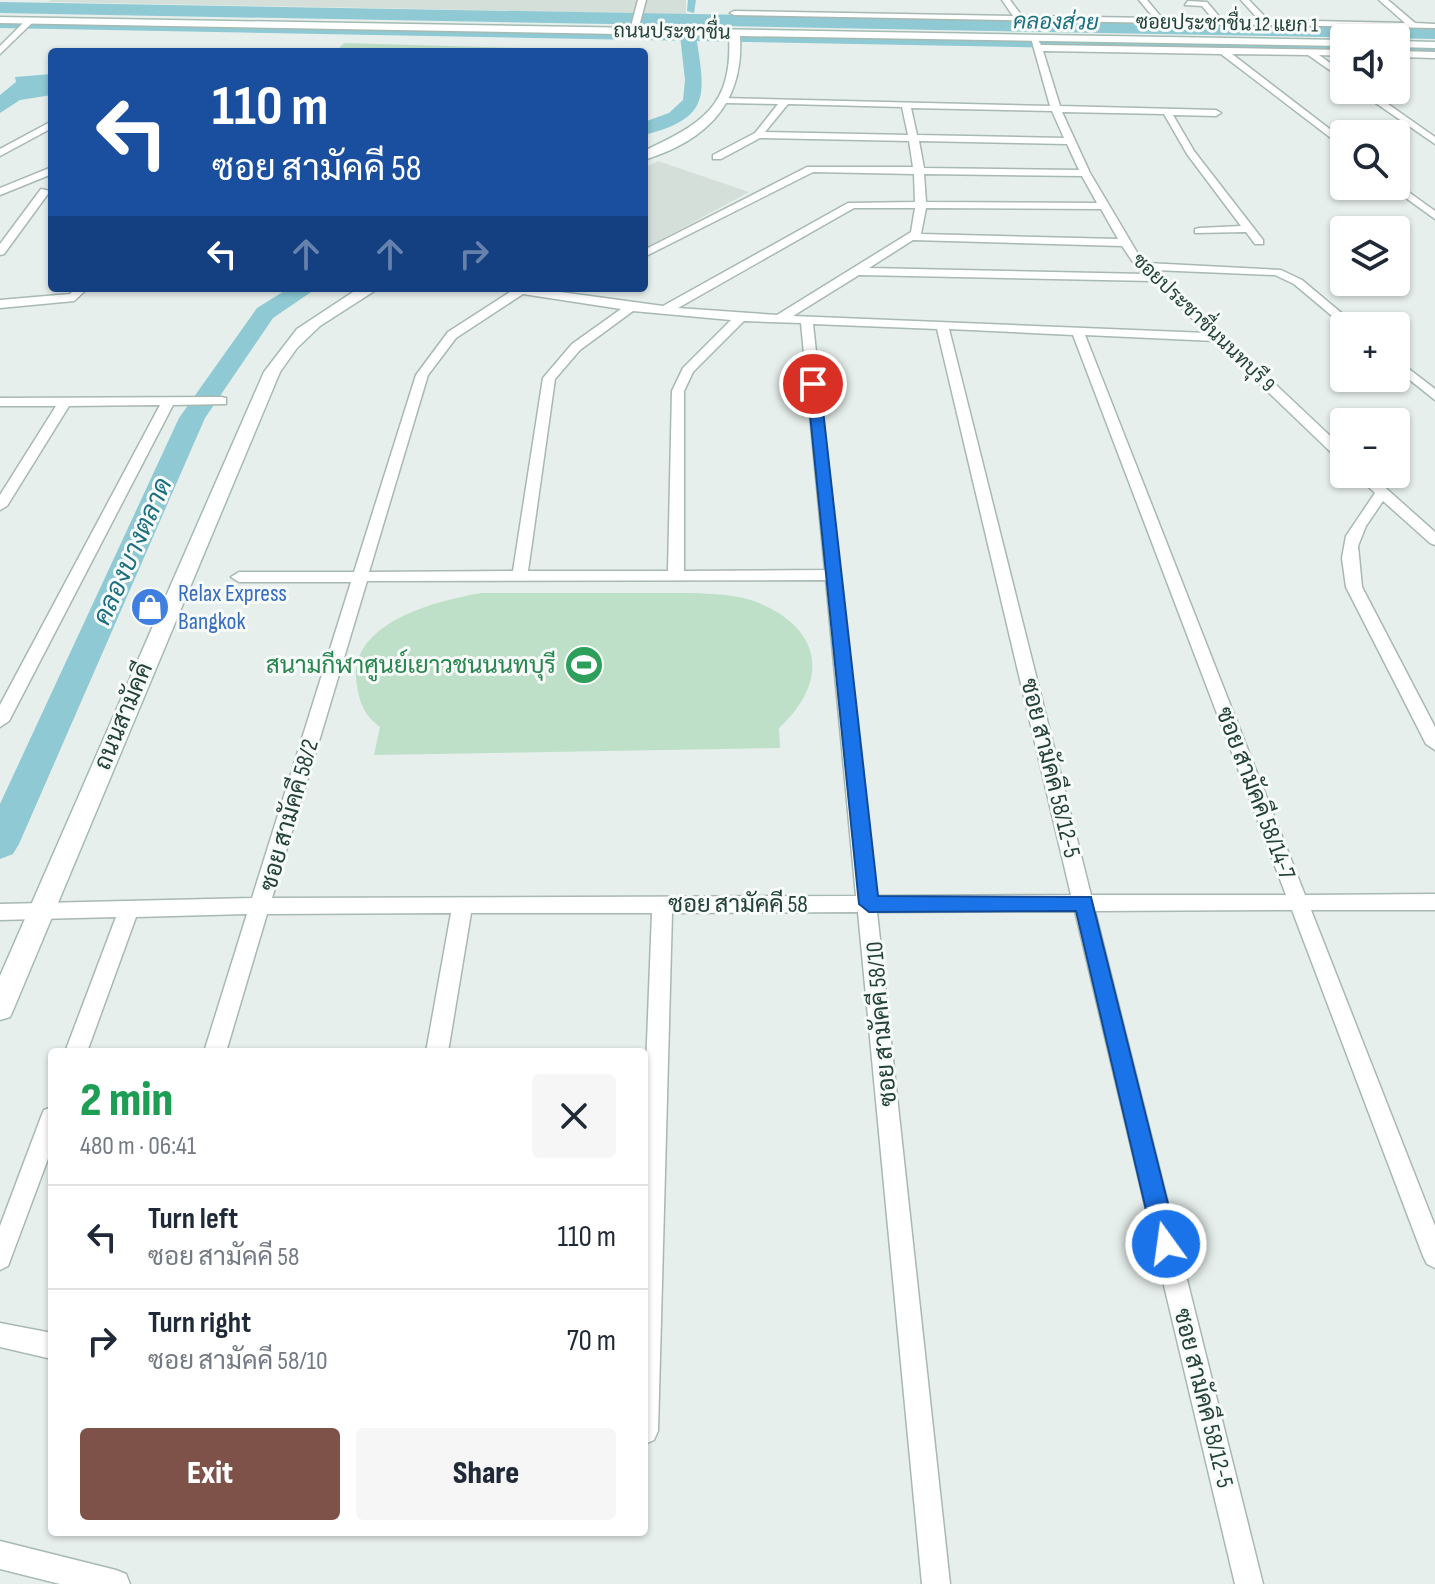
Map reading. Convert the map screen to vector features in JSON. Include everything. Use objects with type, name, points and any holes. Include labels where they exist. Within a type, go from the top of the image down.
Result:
[{"type":"main road","name":"ถนนประชาชื่น","points":[[0,20],[635,28],[1037,43],[1311,49],[1330,46]]},
{"type":"main road","points":[[648,154],[710,122],[725,100],[734,34]]},
{"type":"main road","points":[[1410,48],[1431,53]]},
{"type":"main road","name":"ถนนสามัคคี","points":[[0,1008],[272,372],[285,350],[306,328],[364,292]]},
{"type":"street","points":[[734,34],[737,0]]},
{"type":"street","points":[[1006,0],[1019,18]]},
{"type":"street","points":[[1143,0],[1160,21]]},
{"type":"street","points":[[1245,0],[1266,23]]},
{"type":"street","points":[[1383,0],[1413,26]]},
{"type":"street","points":[[1188,3],[1204,4],[1221,23]]},
{"type":"street","points":[[980,4],[990,17]]},
{"type":"street","points":[[635,28],[641,5]]},
{"type":"street","name":"ซอยประชาชื่น 12 แยก 1","points":[[734,14],[809,10],[1019,18],[1435,26]]},
{"type":"street","points":[[0,51],[28,22]]},
{"type":"street","name":"ซอยประชาชื่นนนทบุรี 9","points":[[1037,43],[1056,109],[1085,173],[1141,266],[1330,444]]},
{"type":"street","points":[[1220,47],[1330,134]]},
{"type":"street","points":[[1311,49],[1330,51]]},
{"type":"street","points":[[1311,49],[1330,65]]},
{"type":"street","points":[[1410,54],[1431,53]]},
{"type":"street","points":[[725,100],[1216,113]]},
{"type":"street","points":[[717,157],[758,135],[785,102]]},
{"type":"street","points":[[1382,104],[1435,141]]},
{"type":"street","points":[[779,319],[917,231],[920,204],[918,171],[906,106]]},
{"type":"street","points":[[1167,112],[1190,152],[1259,242]]},
{"type":"street","points":[[0,153],[48,126]]},
{"type":"street","points":[[758,135],[1071,141]]},
{"type":"street","points":[[648,252],[811,169],[1085,173]]},
{"type":"street","points":[[0,192],[48,172]]},
{"type":"street","points":[[0,252],[48,191],[19,185]]},
{"type":"street","points":[[1410,197],[1435,216]]},
{"type":"street","points":[[663,311],[852,205],[1106,206]]},
{"type":"street","points":[[1199,231],[1249,229]]},
{"type":"street","points":[[911,237],[1125,243]]},
{"type":"street","points":[[1141,266],[1277,272],[1298,282],[1334,312]]},
{"type":"street","points":[[855,271],[1153,278]]},
{"type":"street","points":[[0,304],[65,299],[80,292]]},
{"type":"street","name":"ซอย สามัคคี 58/2","points":[[216,1048],[262,906],[359,577],[428,363],[452,335],[511,292]]},
{"type":"street","points":[[526,292],[663,311],[741,317],[1218,337]]},
{"type":"street","points":[[560,298],[571,292]]},
{"type":"street","points":[[520,576],[549,378],[576,347],[631,307]]},
{"type":"street","points":[[676,575],[678,391],[687,371],[741,317]]},
{"type":"street","name":"ซอย สามัคคี 58/10","points":[[807,321],[869,904],[936,1584]]},
{"type":"street","name":"ซอย สามัคคี 58/12-5","points":[[942,326],[1249,1584]]},
{"type":"street","name":"ซอย สามัคคี 58/14-7","points":[[1077,330],[1435,1256]]},
{"type":"street","points":[[1410,375],[1435,396]]},
{"type":"street","points":[[0,721],[169,401]]},
{"type":"street","points":[[0,402],[221,401]]},
{"type":"street","points":[[0,506],[65,402]]},
{"type":"street","points":[[1377,488],[1435,540]]},
{"type":"street","points":[[1382,493],[1353,532],[1348,566],[1354,587],[1435,744]]},
{"type":"street","points":[[239,577],[832,575]]},
{"type":"street","name":"ซอย สามัคคี 58","points":[[0,912],[262,906],[1435,902]]},
{"type":"street","points":[[648,1338],[662,905]]},
{"type":"street","points":[[438,1048],[462,906]]},
{"type":"street","points":[[77,1048],[129,908]]},
{"type":"street","points":[[0,1258],[48,1128]]},
{"type":"street","points":[[0,1335],[48,1345]]},
{"type":"street","points":[[0,1555],[116,1584]]},
{"type":"shaded area","points":[[686,0],[686,14],[48,2]]},
{"type":"shaded area","points":[[658,161],[749,192],[648,247],[648,166]]},
{"type":"green space","points":[[344,43],[523,48],[339,48]]},
{"type":"green space","points":[[481,593],[692,593],[746,599],[777,612],[794,625],[806,640],[812,656],[812,674],[807,692],[796,710],[779,728],[780,748],[374,755],[380,727],[364,709],[357,686],[357,664],[365,646],[379,631],[419,609]]},
{"type":"water","points":[[0,2],[1330,25],[1330,37],[0,13]]},
{"type":"water","points":[[1410,27],[1435,27],[1435,39],[1410,39]]},
{"type":"water","points":[[48,74],[48,96],[20,100],[0,113],[0,95],[16,82],[15,77]]},
{"type":"waterway","name":"คลองบางตลาด","points":[[691,11],[692,0]]},
{"type":"waterway","name":"คลองส่วย","points":[[0,25],[1330,50]]},
{"type":"waterway","name":"คลองบางตลาด","points":[[648,128],[676,117],[692,102],[694,80],[688,35]]},
{"type":"waterway","name":"คลองส่วย","points":[[1410,51],[1435,52]]},
{"type":"waterway","name":"คลองบางตลาด","points":[[0,844],[192,418],[265,313],[299,292]]},
{"type":"place","name":"Relax Express Bangkok","points":[[150,607]]},
{"type":"place","name":"สนามกีฬาศูนย์เยาวชนนนทบุรี","points":[[584,665]]},
{"type":"route","points":[[813,384],[869,904],[1084,903],[1166,1244]]}]
